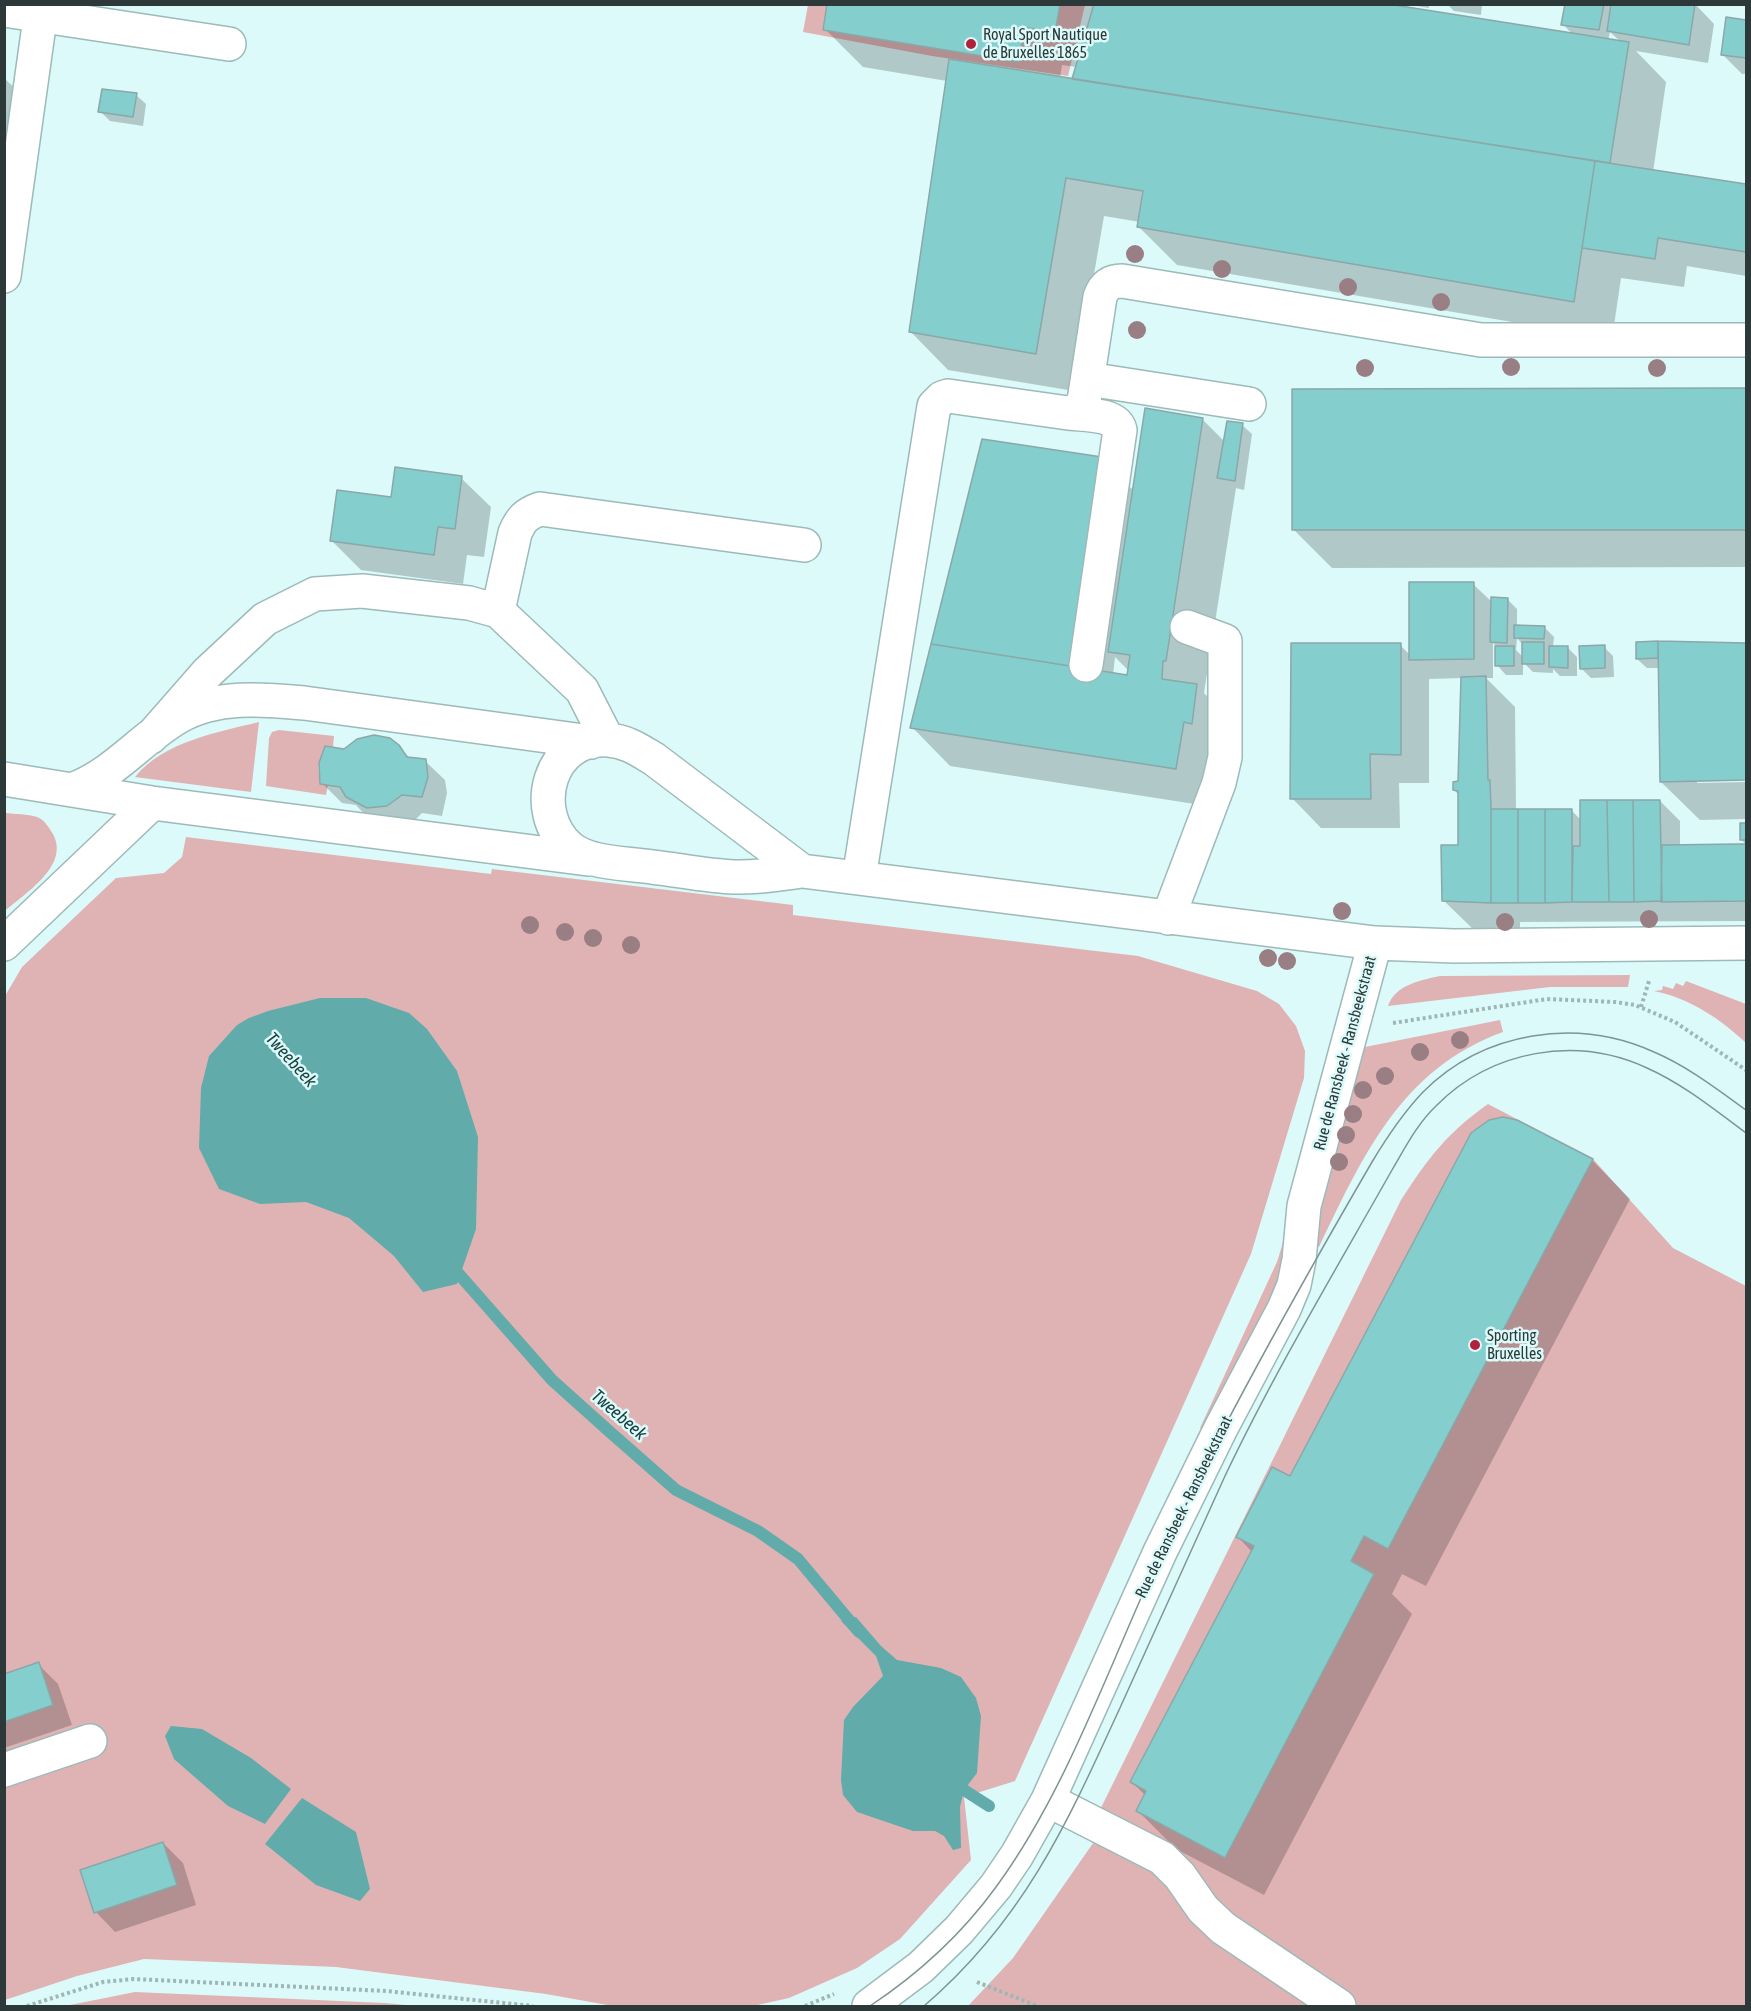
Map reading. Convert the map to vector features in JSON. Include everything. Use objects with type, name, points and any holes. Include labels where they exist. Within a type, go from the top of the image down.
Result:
[{"type":"street","points":[[4,10],[41,10],[229,44]]},
{"type":"street","points":[[4,276],[41,10]]},
{"type":"street","points":[[1068,413],[1082,406],[1102,291],[1115,281],[1481,340],[1746,340]]},
{"type":"street","points":[[1088,379],[1249,404]]},
{"type":"street","points":[[859,878],[934,406],[942,398],[948,396],[1112,419],[1118,424],[1120,430],[1086,665]]},
{"type":"street","points":[[498,611],[515,533],[520,521],[528,513],[540,509],[804,545]]},
{"type":"street","points":[[151,737],[207,673],[252,629],[278,611],[315,594],[362,591],[469,603],[498,611],[582,690],[599,741]]},
{"type":"street","points":[[1168,918],[1219,783],[1227,732],[1225,641],[1187,627]]},
{"type":"street","points":[[72,790],[102,777],[178,717],[201,706],[260,698],[628,743],[654,759],[802,871]]},
{"type":"street","name":"Rue de Ransbeek - Ransbeekstraat","points":[[599,741],[574,749],[559,763],[548,786],[547,808],[555,831],[571,849],[593,859],[732,877],[802,871],[1375,943],[1454,946],[1746,944]]},
{"type":"street","points":[[4,779],[152,803],[593,859]]},
{"type":"street","points":[[4,944],[152,803]]},
{"type":"street","name":"Rue de Ransbeek - Ransbeekstraat","points":[[869,2007],[921,1967],[978,1909],[1017,1855],[1048,1800],[1160,1552],[1294,1285],[1299,1260],[1304,1206],[1375,943]]},
{"type":"street","points":[[4,1770],[90,1741]]},
{"type":"street","points":[[1048,1800],[1162,1858],[1180,1876],[1203,1909],[1223,1929],[1339,2007]]},
{"type":"path","points":[[1641,1007],[1650,979]]},
{"type":"path","points":[[1356,1012],[1398,1024],[1547,999],[1586,999],[1641,1007],[1675,1022],[1746,1070]]},
{"type":"path","points":[[27,2007],[103,1982],[134,1979],[386,1990],[533,2007]]},
{"type":"path","points":[[978,1982],[1037,2007]]},
{"type":"path","points":[[805,2007],[839,1992]]},
{"type":"shaded area","name":"Royal Sport Nautique de Bruxelles 1865","points":[[808,5],[1085,5],[1068,76],[932,56],[803,32]]},
{"type":"shaded area","points":[[259,722],[251,792],[135,777],[160,755],[176,747],[192,740]]},
{"type":"shaded area","points":[[279,730],[334,736],[333,747],[323,755],[319,765],[319,774],[328,785],[326,795],[266,786],[269,738],[272,732]]},
{"type":"shaded area","points":[[5,813],[40,818],[47,824],[57,846],[51,868],[43,878],[5,911]]},
{"type":"shaded area","points":[[186,837],[491,874],[492,869],[793,905],[793,915],[1138,956],[1257,991],[1279,1004],[1296,1026],[1305,1051],[1304,1078],[1251,1254],[1015,1781],[964,1797],[971,1860],[900,1939],[857,1968],[789,1998],[753,2006],[613,2006],[546,1994],[336,1967],[144,1959],[77,1976],[5,2000],[5,996],[22,967],[116,878],[164,873],[182,857]]},
{"type":"shaded area","points":[[1630,975],[1628,987],[1550,987],[1388,1006],[1396,993],[1403,988],[1440,976]]},
{"type":"shaded area","points":[[1686,981],[1746,1004],[1746,1043],[1726,1026],[1692,1004],[1654,991],[1662,990],[1663,986],[1673,989],[1676,983],[1683,986]]},
{"type":"shaded area","points":[[1500,1020],[1503,1032],[1468,1048],[1437,1068],[1389,1119],[1352,1180],[1319,1247],[1312,1244],[1311,1234],[1360,1048]]},
{"type":"shaded area","points":[[1488,1104],[1593,1159],[1673,1248],[1746,1286],[1746,2006],[968,2006],[1013,1958],[1098,1836],[1093,1824],[1401,1200],[1439,1147]]},
{"type":"shaded area","points":[[1288,1226],[1284,1274],[1206,1431],[1200,1428],[1277,1262]]},
{"type":"shaded area","points":[[135,1992],[385,2003],[416,2006],[65,2006]]},
{"type":"water","points":[[320,998],[366,998],[409,1013],[427,1029],[457,1071],[478,1137],[476,1229],[457,1284],[423,1292],[394,1256],[349,1218],[306,1202],[260,1204],[219,1189],[199,1148],[201,1088],[209,1056],[237,1025],[249,1018]]},
{"type":"water","points":[[856,1617],[881,1646],[897,1660],[941,1668],[961,1677],[976,1698],[981,1716],[977,1773],[964,1790],[960,1807],[961,1848],[953,1850],[944,1836],[935,1831],[913,1831],[857,1812],[843,1795],[841,1780],[844,1720],[853,1707],[883,1676],[876,1656],[841,1621]]},
{"type":"water","points":[[171,1726],[202,1729],[251,1758],[291,1789],[265,1824],[228,1806],[174,1759],[165,1736]]},
{"type":"water","points":[[302,1798],[356,1832],[370,1889],[360,1901],[316,1885],[265,1844]]},
{"type":"building","name":"Royal Sport Nautique de Bruxelles 1865","points":[[827,4],[1060,4],[1055,33],[1024,27],[1019,62],[823,30]]},
{"type":"building","points":[[1094,4],[1388,4],[1629,42],[1610,163],[1072,79]]},
{"type":"building","points":[[1565,4],[1604,4],[1599,30],[1561,25]]},
{"type":"building","points":[[1611,4],[1695,4],[1689,45],[1607,31]]},
{"type":"building","points":[[1726,17],[1746,20],[1746,58],[1721,55]]},
{"type":"building","points":[[949,59],[1595,161],[1574,302],[1137,227],[1143,191],[1066,178],[1036,354],[909,332]]},
{"type":"building","points":[[102,89],[137,93],[133,117],[98,112]]},
{"type":"building","points":[[1595,161],[1746,184],[1746,252],[1658,238],[1655,259],[1582,248]]},
{"type":"building","points":[[1746,388],[1746,530],[1292,530],[1292,389]]},
{"type":"building","points":[[1145,408],[1203,418],[1166,661],[1163,661],[1162,679],[1197,684],[1192,724],[1184,722],[1176,769],[910,728],[931,644],[1127,675],[1130,655],[1108,652]]},
{"type":"building","points":[[1227,421],[1243,423],[1235,481],[1217,478]]},
{"type":"building","points":[[982,439],[1102,457],[1070,666],[931,644]]},
{"type":"building","points":[[395,467],[462,476],[455,529],[438,527],[434,555],[330,541],[337,490],[391,497]]},
{"type":"building","points":[[1409,582],[1474,582],[1474,659],[1409,660]]},
{"type":"building","points":[[1491,597],[1508,598],[1507,643],[1490,642]]},
{"type":"building","points":[[1514,625],[1545,626],[1544,639],[1514,638]]},
{"type":"building","points":[[1658,641],[1746,643],[1746,780],[1660,782]]},
{"type":"building","points":[[1658,641],[1658,658],[1636,659],[1636,642]]},
{"type":"building","points":[[1522,642],[1544,642],[1544,664],[1522,664]]},
{"type":"building","points":[[1291,643],[1401,643],[1401,755],[1370,754],[1371,799],[1290,799]]},
{"type":"building","points":[[1605,645],[1605,668],[1580,669],[1579,646]]},
{"type":"building","points":[[1495,646],[1514,646],[1514,666],[1495,666]]},
{"type":"building","points":[[1549,646],[1568,646],[1568,668],[1549,667]]},
{"type":"building","points":[[1486,676],[1488,780],[1490,780],[1491,809],[1491,903],[1442,901],[1441,845],[1458,845],[1458,791],[1453,790],[1453,782],[1458,781],[1461,677]]},
{"type":"building","points":[[374,735],[390,738],[399,745],[407,757],[426,759],[428,777],[422,797],[402,795],[387,806],[367,808],[346,797],[340,787],[320,784],[319,763],[325,746],[344,749],[357,739]]},
{"type":"building","points":[[1580,800],[1607,800],[1609,902],[1572,902],[1573,846],[1580,846]]},
{"type":"building","points":[[1607,800],[1633,800],[1634,902],[1609,902]]},
{"type":"building","points":[[1633,800],[1660,800],[1662,901],[1634,902]]},
{"type":"building","points":[[1491,809],[1518,809],[1518,903],[1491,903]]},
{"type":"building","points":[[1518,809],[1545,809],[1545,903],[1518,903]]},
{"type":"building","points":[[1545,809],[1572,809],[1572,902],[1545,903]]},
{"type":"building","points":[[1740,823],[1746,823],[1746,840],[1740,840]]},
{"type":"building","points":[[1746,844],[1746,901],[1661,902],[1662,845]]},
{"type":"building","points":[[1503,1117],[1517,1120],[1593,1159],[1388,1549],[1364,1536],[1351,1561],[1374,1574],[1225,1858],[1136,1811],[1146,1791],[1130,1782],[1254,1546],[1236,1537],[1272,1467],[1290,1476],[1471,1133],[1489,1120]]},
{"type":"building","points":[[39,1662],[53,1705],[4,1722],[4,1674]]},
{"type":"building","points":[[163,1842],[177,1885],[94,1913],[80,1870]]},
{"type":"waterway","name":"Tweebeek","points":[[450,1264],[552,1380],[676,1490],[758,1531],[798,1559],[859,1632]]},
{"type":"waterway","name":"Tweebeek","points":[[955,1775],[964,1790],[989,1806]]},
{"type":"tram line","points":[[870,2006],[905,1981],[954,1937],[983,1904],[1023,1847],[1070,1761],[1170,1534],[1242,1393],[1372,1162],[1409,1108],[1423,1092],[1447,1071],[1474,1055],[1503,1043],[1532,1036],[1563,1033],[1594,1035],[1624,1041],[1654,1052],[1702,1078],[1746,1110]]},
{"type":"tram line","points":[[924,2006],[959,1974],[989,1940],[1039,1870],[1080,1793],[1225,1476],[1264,1398],[1392,1170],[1429,1113],[1458,1087],[1482,1072],[1508,1061],[1536,1054],[1564,1051],[1592,1052],[1620,1058],[1660,1074],[1746,1133]]},
{"type":"place","name":"Royal Sport Nautique de Bruxelles 1865","points":[[971,44]]},
{"type":"place","name":"Sporting Bruxelles","points":[[1475,1345]]}]
